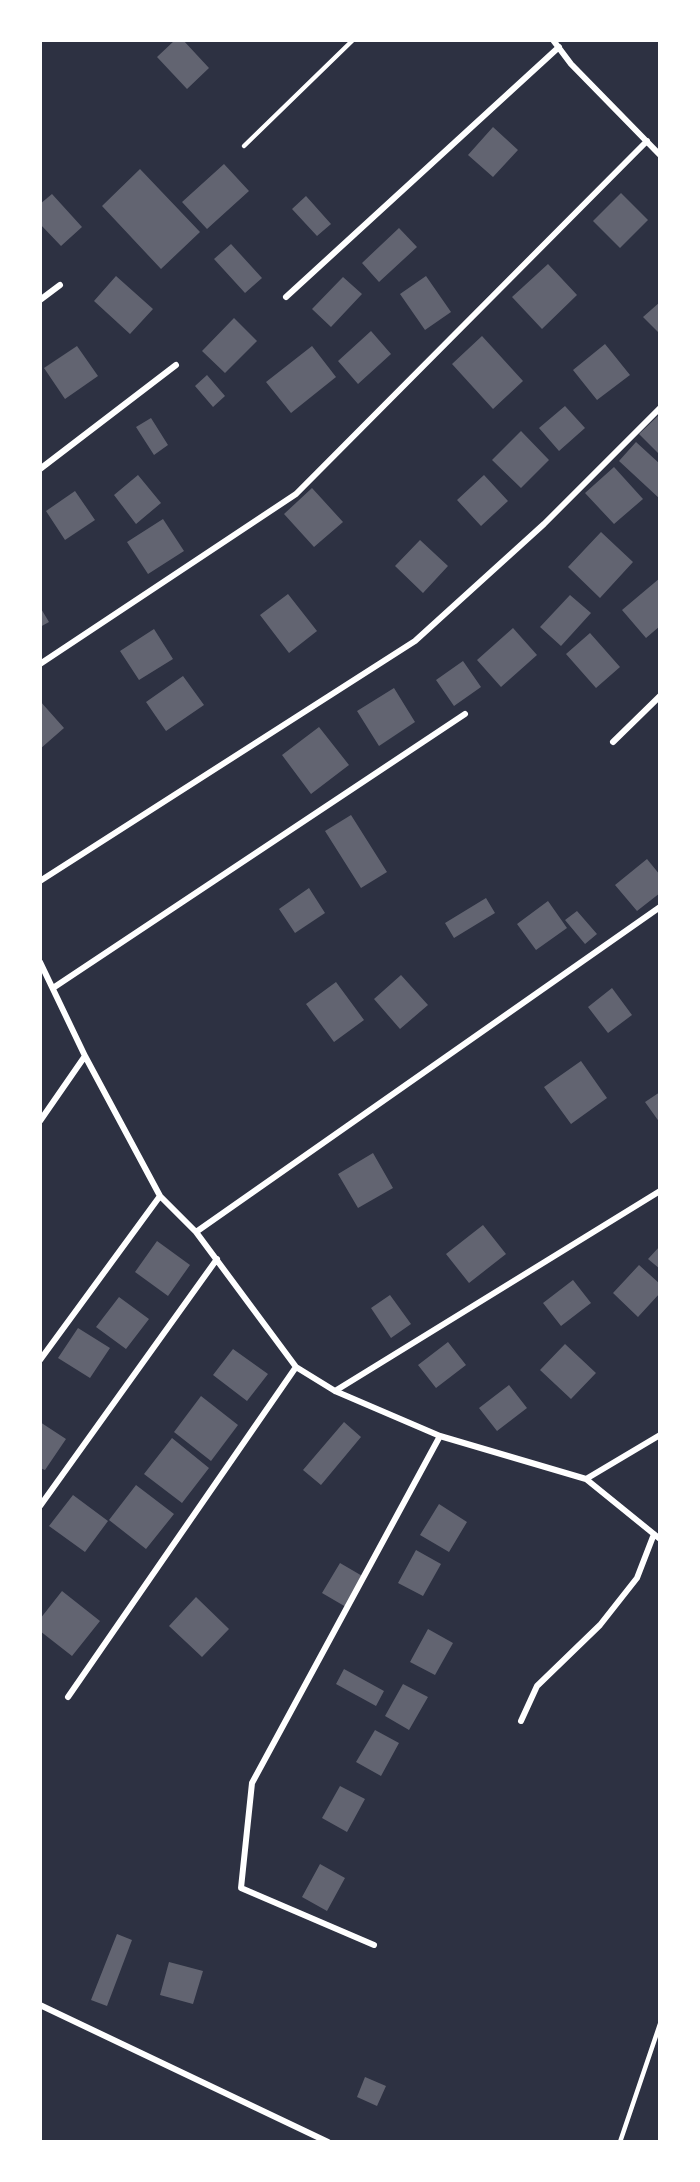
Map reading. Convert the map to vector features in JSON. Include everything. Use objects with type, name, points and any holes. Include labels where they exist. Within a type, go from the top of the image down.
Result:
[{"type":"street","points":[[553,40],[571,64],[660,155]]},
{"type":"street","points":[[286,297],[559,47]]},
{"type":"street","points":[[40,664],[296,494],[647,141]]},
{"type":"street","points":[[40,300],[60,285]]},
{"type":"street","points":[[40,469],[176,365]]},
{"type":"street","points":[[40,881],[415,641],[544,524],[660,408]]},
{"type":"street","points":[[614,742],[660,696]]},
{"type":"street","points":[[53,988],[465,714]]},
{"type":"street","points":[[196,1232],[660,907]]},
{"type":"street","points":[[40,962],[85,1056],[160,1196],[196,1232],[296,1367],[335,1391],[440,1436],[586,1479],[657,1537],[637,1578],[600,1625],[537,1686],[521,1721]]},
{"type":"street","points":[[40,1121],[85,1056]]},
{"type":"street","points":[[335,1391],[660,1191]]},
{"type":"street","points":[[40,1360],[160,1196]]},
{"type":"street","points":[[40,1506],[217,1259]]},
{"type":"street","points":[[68,1696],[296,1367]]},
{"type":"street","points":[[586,1479],[660,1435]]},
{"type":"street","points":[[374,1945],[241,1888],[252,1783],[440,1436]]},
{"type":"street","points":[[40,2005],[328,2142]]},
{"type":"lane","points":[[244,146],[353,40]]},
{"type":"lane","points":[[620,2142],[660,2024]]},
{"type":"building","points":[[175,40],[183,40],[209,68],[187,89],[157,57]]},
{"type":"building","points":[[493,127],[518,150],[493,177],[468,155]]},
{"type":"building","points":[[224,164],[249,191],[207,229],[182,202]]},
{"type":"building","points":[[140,169],[200,232],[161,269],[102,206]]},
{"type":"building","points":[[621,193],[648,220],[620,248],[593,221]]},
{"type":"building","points":[[52,194],[82,227],[61,246],[40,224],[40,204]]},
{"type":"building","points":[[306,196],[331,224],[317,236],[292,209]]},
{"type":"building","points":[[399,228],[417,247],[379,282],[362,263]]},
{"type":"building","points":[[231,244],[262,278],[245,293],[214,259]]},
{"type":"building","points":[[548,264],[577,295],[542,329],[512,297]]},
{"type":"building","points":[[116,276],[153,309],[130,334],[94,301]]},
{"type":"building","points":[[426,276],[451,312],[425,330],[400,294]]},
{"type":"building","points":[[343,277],[362,294],[331,327],[312,309]]},
{"type":"building","points":[[660,302],[660,334],[643,317]]},
{"type":"building","points":[[234,318],[257,341],[225,373],[202,351]]},
{"type":"building","points":[[371,331],[391,354],[358,384],[338,361]]},
{"type":"building","points":[[482,336],[523,381],[493,409],[452,364]]},
{"type":"building","points":[[605,344],[630,375],[597,400],[573,370]]},
{"type":"building","points":[[77,346],[98,376],[65,399],[44,368]]},
{"type":"building","points":[[312,346],[336,377],[291,413],[266,382]]},
{"type":"building","points":[[207,375],[225,396],[213,407],[195,386]]},
{"type":"building","points":[[565,406],[585,428],[559,451],[539,428]]},
{"type":"building","points":[[660,414],[660,455],[639,434]]},
{"type":"building","points":[[151,418],[168,445],[154,455],[136,427]]},
{"type":"building","points":[[521,431],[549,460],[521,488],[492,460]]},
{"type":"building","points":[[636,442],[660,464],[660,499],[619,461]]},
{"type":"building","points":[[614,467],[643,499],[614,524],[585,493]]},
{"type":"building","points":[[138,475],[161,503],[136,524],[114,495]]},
{"type":"building","points":[[484,475],[508,501],[481,526],[457,500]]},
{"type":"building","points":[[312,488],[343,522],[314,547],[284,514]]},
{"type":"building","points":[[75,491],[95,520],[65,540],[46,511]]},
{"type":"building","points":[[163,519],[184,551],[148,574],[127,542]]},
{"type":"building","points":[[601,532],[633,562],[600,598],[568,567]]},
{"type":"building","points":[[420,540],[448,566],[423,593],[395,566]]},
{"type":"building","points":[[660,578],[660,626],[646,638],[622,610]]},
{"type":"building","points":[[288,594],[317,631],[289,653],[260,615]]},
{"type":"building","points":[[570,595],[591,613],[561,646],[540,627]]},
{"type":"building","points":[[40,607],[49,622],[40,627]]},
{"type":"building","points":[[513,628],[537,655],[501,687],[477,660]]},
{"type":"building","points":[[154,629],[173,659],[139,680],[120,651]]},
{"type":"building","points":[[590,633],[620,667],[596,688],[566,654]]},
{"type":"building","points":[[463,661],[481,687],[454,706],[436,680]]},
{"type":"building","points":[[183,676],[204,705],[166,731],[146,702]]},
{"type":"building","points":[[394,688],[415,722],[379,746],[357,711]]},
{"type":"building","points":[[40,701],[64,728],[40,749]]},
{"type":"building","points":[[319,727],[349,765],[311,794],[282,755]]},
{"type":"building","points":[[351,815],[387,872],[361,888],[325,831]]},
{"type":"building","points":[[647,859],[660,875],[660,893],[637,911],[615,885]]},
{"type":"building","points":[[309,888],[325,913],[295,933],[279,909]]},
{"type":"building","points":[[486,898],[495,913],[454,938],[445,923]]},
{"type":"building","points":[[548,901],[567,928],[536,950],[517,924]]},
{"type":"building","points":[[577,911],[597,934],[585,944],[565,920]]},
{"type":"building","points":[[401,975],[428,1005],[400,1029],[374,999]]},
{"type":"building","points":[[336,982],[364,1020],[334,1042],[306,1004]]},
{"type":"building","points":[[612,988],[632,1015],[608,1033],[588,1007]]},
{"type":"building","points":[[581,1061],[607,1098],[571,1124],[544,1087]]},
{"type":"building","points":[[660,1092],[660,1123],[645,1102]]},
{"type":"building","points":[[373,1153],[393,1188],[358,1208],[338,1174]]},
{"type":"building","points":[[483,1225],[506,1254],[469,1283],[446,1254]]},
{"type":"building","points":[[157,1241],[190,1265],[168,1296],[135,1272]]},
{"type":"building","points":[[660,1246],[660,1269],[648,1259]]},
{"type":"building","points":[[639,1265],[660,1284],[660,1293],[638,1317],[613,1293]]},
{"type":"building","points":[[573,1280],[591,1303],[561,1326],[543,1303]]},
{"type":"building","points":[[390,1295],[411,1324],[391,1338],[371,1308]]},
{"type":"building","points":[[119,1297],[149,1319],[126,1349],[96,1327]]},
{"type":"building","points":[[78,1328],[110,1348],[90,1378],[58,1358]]},
{"type":"building","points":[[448,1342],[466,1365],[436,1388],[418,1365]]},
{"type":"building","points":[[565,1344],[596,1373],[571,1399],[540,1370]]},
{"type":"building","points":[[233,1349],[268,1374],[247,1401],[213,1375]]},
{"type":"building","points":[[509,1385],[527,1408],[497,1431],[479,1408]]},
{"type":"building","points":[[201,1396],[238,1425],[211,1461],[174,1432]]},
{"type":"building","points":[[40,1422],[66,1439],[45,1470],[40,1468]]},
{"type":"building","points":[[344,1422],[361,1437],[321,1485],[303,1470]]},
{"type":"building","points":[[172,1438],[209,1468],[182,1503],[144,1474]]},
{"type":"building","points":[[136,1485],[174,1514],[146,1549],[109,1520]]},
{"type":"building","points":[[73,1495],[108,1521],[85,1552],[49,1526]]},
{"type":"building","points":[[439,1504],[467,1522],[449,1552],[420,1535]]},
{"type":"building","points":[[416,1550],[441,1564],[423,1596],[398,1583]]},
{"type":"building","points":[[340,1563],[364,1577],[346,1607],[322,1593]]},
{"type":"building","points":[[62,1591],[100,1621],[72,1656],[40,1631],[40,1619]]},
{"type":"building","points":[[196,1597],[229,1629],[202,1657],[169,1626]]},
{"type":"building","points":[[428,1629],[453,1643],[435,1675],[410,1662]]},
{"type":"building","points":[[344,1669],[384,1691],[376,1706],[336,1684]]},
{"type":"building","points":[[403,1684],[428,1697],[409,1730],[385,1716]]},
{"type":"building","points":[[375,1730],[399,1743],[381,1776],[356,1762]]},
{"type":"building","points":[[340,1786],[365,1799],[347,1832],[322,1818]]},
{"type":"building","points":[[320,1864],[345,1878],[327,1911],[302,1897]]},
{"type":"building","points":[[117,1934],[132,1940],[107,2006],[91,2000]]},
{"type":"building","points":[[169,1962],[203,1971],[193,2004],[160,1995]]},
{"type":"building","points":[[365,2077],[386,2086],[377,2106],[357,2097]]}]
